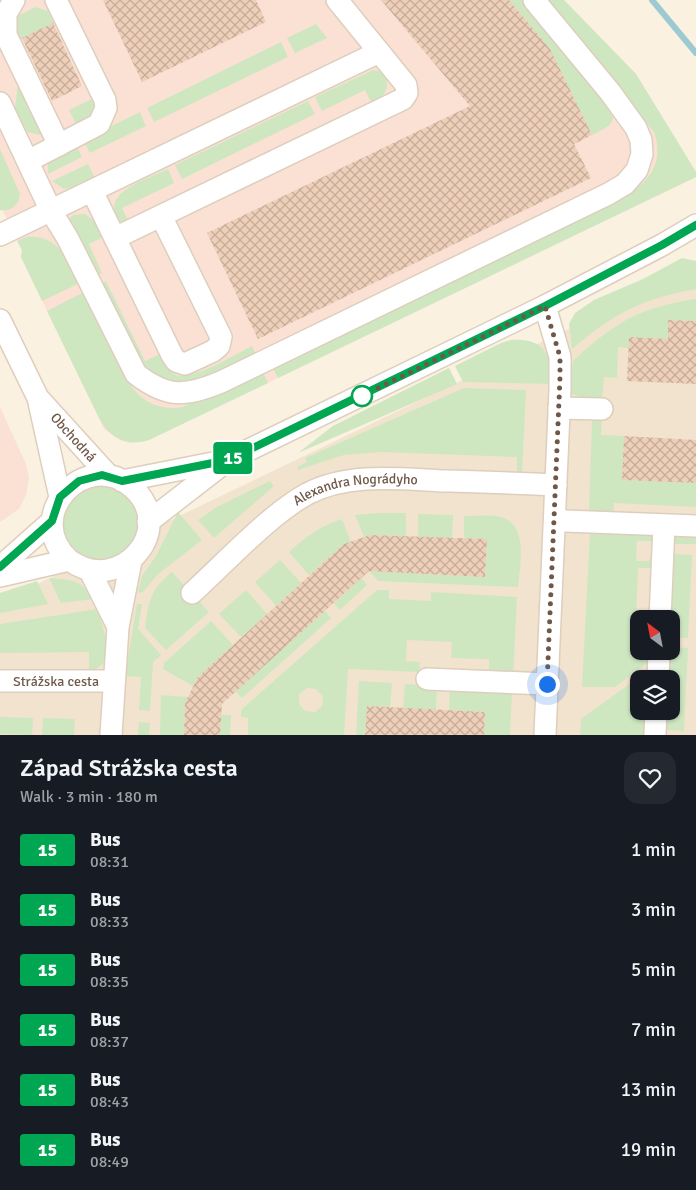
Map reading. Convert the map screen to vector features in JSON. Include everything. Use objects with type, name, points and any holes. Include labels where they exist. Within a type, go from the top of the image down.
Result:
[{"type":"street","points":[[0,6],[14,0]]},
{"type":"street","points":[[14,0],[6,14],[6,35],[59,145]]},
{"type":"street","points":[[28,161],[99,124],[106,108],[105,100],[56,0]]},
{"type":"street","points":[[115,238],[403,99],[407,93],[406,86],[337,0]]},
{"type":"street","points":[[0,102],[51,211],[68,238],[136,374],[150,385],[166,392],[182,394],[204,389],[220,382],[608,194],[625,184],[637,170],[642,154],[641,140],[636,128],[610,92],[534,0]]},
{"type":"street","points":[[0,235],[379,52]]},
{"type":"street","points":[[92,191],[174,359],[180,363],[189,363],[216,349],[219,346],[220,337],[161,216]]},
{"type":"street","points":[[148,522],[228,460],[545,306],[662,245],[696,225]]},
{"type":"street","points":[[545,306],[560,357],[545,735]]},
{"type":"street","name":"Obchodná","points":[[0,320],[38,398],[60,497]]},
{"type":"street","name":"Obchodná","points":[[38,398],[115,478]]},
{"type":"street","points":[[559,408],[602,409]]},
{"type":"street","points":[[115,478],[138,494],[146,507],[148,522],[144,543],[130,561],[112,570],[90,570],[69,560],[56,543],[52,521],[60,497],[79,481],[90,476],[115,478],[228,460]]},
{"type":"street","name":"Alexandra Nográdyho","points":[[192,593],[287,508],[308,493],[324,487],[351,480],[386,479],[556,485]]},
{"type":"street","points":[[0,567],[52,521]]},
{"type":"street","points":[[565,521],[696,526]]},
{"type":"street","points":[[660,610],[664,525]]},
{"type":"street","points":[[0,576],[69,560]]},
{"type":"street","points":[[111,735],[118,627],[130,561]]},
{"type":"street","points":[[90,570],[118,627]]},
{"type":"street","points":[[427,679],[547,684]]},
{"type":"street","name":"Strážska cesta","points":[[0,681],[114,681]]},
{"type":"street","points":[[655,733],[656,720]]},
{"type":"shaded area","points":[[0,0],[564,0],[636,74],[696,172],[696,177],[149,440],[132,443],[122,441],[104,429],[21,257],[22,250],[3,211],[0,210]]},
{"type":"shaded area","points":[[696,268],[696,735],[0,735],[0,602]]},
{"type":"shaded area","points":[[0,407],[26,464],[29,478],[26,495],[19,509],[0,522]]},
{"type":"green space","points":[[509,0],[524,0],[613,111],[612,120],[608,126],[592,135],[550,49]]},
{"type":"green space","points":[[545,0],[564,0],[636,74],[696,172],[696,177],[278,378],[271,365],[637,188],[649,176],[656,163],[657,156],[654,132]]},
{"type":"green space","points":[[35,7],[48,11],[54,23],[15,42],[16,17]]},
{"type":"green space","points":[[316,24],[327,38],[295,53],[287,38]]},
{"type":"green space","points":[[281,42],[288,57],[154,122],[147,108]]},
{"type":"green space","points":[[373,70],[383,72],[387,82],[386,91],[377,101],[372,104],[365,90],[322,111],[315,97]]},
{"type":"green space","points":[[24,82],[26,105],[42,123],[42,133],[40,135],[27,132],[15,108],[18,84]]},
{"type":"green space","points":[[92,99],[96,111],[79,130],[69,110]]},
{"type":"green space","points":[[308,101],[315,114],[182,179],[175,165]]},
{"type":"green space","points":[[140,112],[146,126],[90,153],[83,140]]},
{"type":"green space","points":[[76,144],[82,157],[48,174],[48,160]]},
{"type":"green space","points":[[0,149],[20,194],[14,207],[8,210],[0,210]]},
{"type":"green space","points":[[88,164],[95,178],[76,187],[64,189],[52,181]]},
{"type":"green space","points":[[168,169],[174,183],[122,208],[129,223],[118,221],[114,211],[115,202],[121,194],[139,182]]},
{"type":"green space","points":[[85,214],[93,220],[103,237],[89,244],[102,273],[97,275],[69,219],[73,215]]},
{"type":"green space","points":[[26,237],[46,239],[53,244],[66,257],[82,282],[42,301],[21,257],[22,250],[17,241]]},
{"type":"green space","points":[[682,258],[696,261],[696,289],[660,297],[630,309],[601,326],[572,349],[569,324],[575,313],[594,300],[643,279]]},
{"type":"green space","points":[[106,281],[145,361],[160,354],[170,371],[176,375],[183,376],[203,371],[252,346],[257,357],[194,383],[169,381],[152,373],[141,361],[101,284]]},
{"type":"green space","points":[[86,291],[125,376],[139,395],[149,402],[165,407],[183,407],[262,370],[268,383],[149,440],[133,442],[113,436],[99,418],[47,311]]},
{"type":"green space","points":[[696,299],[696,321],[668,320],[668,339],[629,337],[628,348],[618,347],[617,378],[604,377],[602,398],[583,398],[569,393],[573,361],[602,336],[643,312],[676,302]]},
{"type":"green space","points":[[511,340],[532,342],[544,350],[550,364],[551,384],[463,382],[455,366]]},
{"type":"green space","points":[[449,368],[457,384],[298,453],[333,426]]},
{"type":"green space","points":[[464,388],[526,390],[522,472],[517,472],[517,457],[381,452],[344,455],[298,470],[297,467],[307,462],[305,458]]},
{"type":"green space","points":[[592,421],[602,421],[601,435],[624,436],[622,480],[696,483],[696,507],[614,503],[613,516],[591,514],[589,509]]},
{"type":"green space","points":[[270,481],[274,486],[214,538],[198,520],[217,507]]},
{"type":"green space","points":[[107,484],[131,497],[137,508],[138,526],[133,543],[120,556],[103,560],[93,559],[76,551],[69,544],[64,536],[62,517],[78,491]]},
{"type":"green space","points":[[178,512],[202,540],[157,575],[143,592],[138,593],[142,576],[156,556]]},
{"type":"green space","points":[[406,513],[406,536],[370,535],[364,537],[355,515]]},
{"type":"green space","points":[[418,514],[453,515],[452,538],[418,537]]},
{"type":"green space","points":[[464,516],[496,516],[507,519],[514,526],[518,534],[521,555],[518,587],[378,581],[369,571],[485,577],[487,539],[464,538]]},
{"type":"green space","points":[[342,519],[351,542],[344,544],[309,575],[289,552],[314,532]]},
{"type":"green space","points":[[590,532],[660,536],[655,546],[651,541],[637,541],[636,561],[649,561],[654,555],[658,568],[638,568],[636,610],[630,610],[630,660],[649,660],[649,662],[638,670],[630,670],[630,676],[615,687],[582,687]]},
{"type":"green space","points":[[674,537],[696,538],[696,544],[674,544]]},
{"type":"green space","points":[[673,554],[692,555],[688,638],[680,638],[680,610],[672,610]]},
{"type":"green space","points":[[280,560],[301,583],[276,606],[255,582]]},
{"type":"green space","points":[[172,572],[209,612],[166,650],[145,628],[152,596],[159,584]]},
{"type":"green space","points":[[49,578],[63,579],[80,584],[94,599],[61,603]]},
{"type":"green space","points":[[361,578],[367,585],[340,610],[334,603]]},
{"type":"green space","points":[[37,581],[48,604],[0,613],[0,593]]},
{"type":"green space","points":[[246,590],[267,614],[241,637],[219,614]]},
{"type":"green space","points":[[377,590],[389,590],[389,599],[431,601],[431,592],[517,597],[513,677],[489,676],[489,659],[451,658],[452,642],[407,640],[406,661],[420,662],[419,672],[348,669],[344,735],[248,735],[248,718],[241,717],[241,710]],"holes":[[[307,688],[316,689],[323,696],[322,706],[315,712],[305,711],[299,704],[299,694]]]},
{"type":"green space","points":[[137,604],[142,604],[138,629],[161,655],[153,662],[150,711],[139,710],[141,677],[125,676]]},
{"type":"green space","points":[[98,609],[107,643],[104,663],[95,670],[89,671],[89,652],[0,653],[0,624]]},
{"type":"green space","points":[[325,611],[331,618],[242,698],[235,691]]},
{"type":"green space","points":[[211,621],[233,645],[198,677],[193,686],[163,669],[164,663]]},
{"type":"green space","points":[[680,648],[688,648],[684,731],[665,730],[666,720],[680,720],[680,670],[668,670],[668,660],[680,660]]},
{"type":"green space","points":[[359,681],[392,683],[390,707],[367,706],[365,735],[356,735]]},
{"type":"green space","points":[[405,684],[437,686],[436,710],[403,708]]},
{"type":"green space","points":[[630,684],[630,720],[647,720],[646,735],[580,735],[581,719]]},
{"type":"green space","points":[[450,687],[512,690],[510,735],[484,735],[485,712],[449,710]]},
{"type":"green space","points":[[161,695],[188,697],[185,703],[184,735],[160,735]]},
{"type":"green space","points":[[221,715],[231,715],[230,735],[220,735]]},
{"type":"green space","points":[[0,717],[33,718],[32,735],[0,734]]},
{"type":"green space","points":[[43,718],[75,719],[74,735],[42,735]]},
{"type":"green space","points":[[139,722],[150,723],[149,735],[138,735]]},
{"type":"building","points":[[103,0],[256,0],[266,22],[142,82]]},
{"type":"building","points":[[381,0],[509,0],[550,49],[592,135],[574,144],[591,178],[258,339],[207,233],[470,106]]},
{"type":"building","points":[[53,23],[82,86],[52,101],[22,38]]},
{"type":"building","points":[[668,320],[696,321],[696,384],[627,381],[629,337],[668,339]]},
{"type":"building","points":[[624,436],[696,440],[696,483],[622,480]]},
{"type":"building","points":[[370,535],[487,539],[485,577],[369,571],[222,704],[220,735],[184,735],[185,703],[198,677],[344,544]]},
{"type":"building","points":[[367,706],[485,712],[484,735],[365,735]]},
{"type":"waterway","points":[[652,0],[696,53]]},
{"type":"bus line","name":"15","points":[[0,567],[52,521],[53,512],[60,497],[68,488],[79,481],[90,476],[102,475],[122,481],[228,460],[545,306],[662,245],[696,225]]},
{"type":"route","points":[[362,396],[545,306],[560,357],[547,684]]}]
